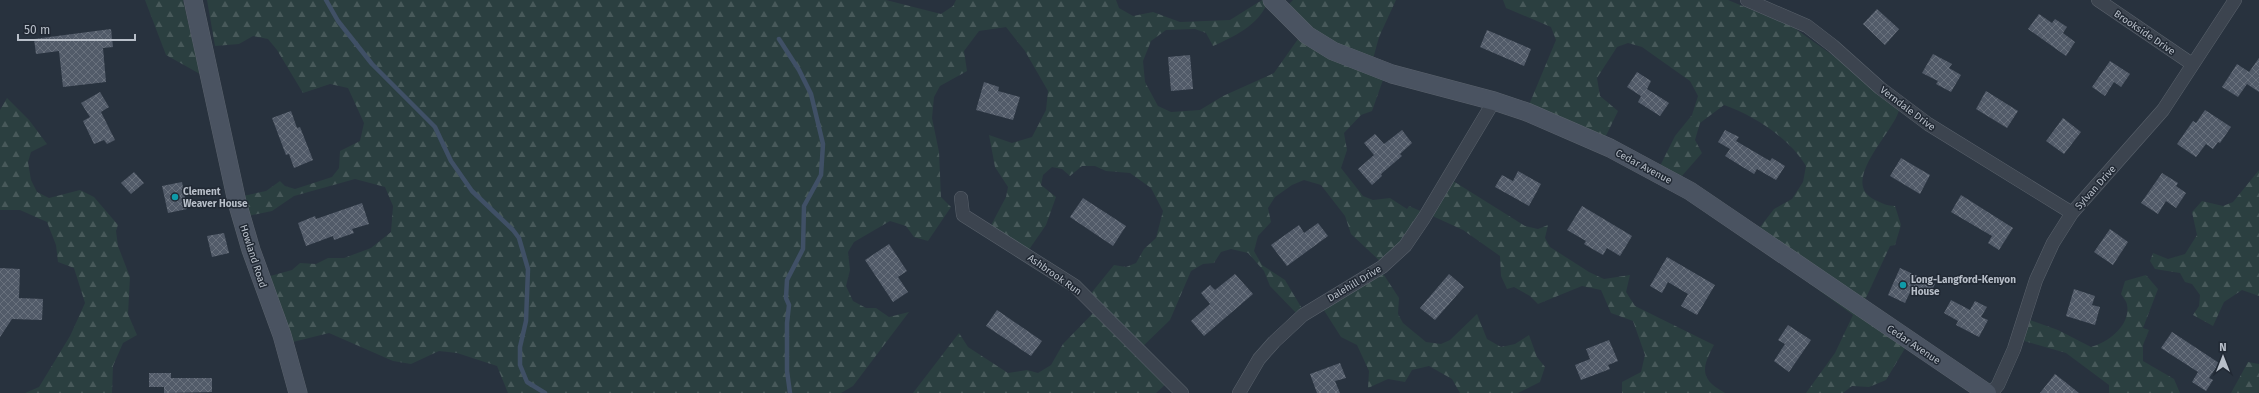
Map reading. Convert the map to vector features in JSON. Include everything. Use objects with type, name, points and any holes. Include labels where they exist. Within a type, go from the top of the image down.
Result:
[{"type":"street","name":"Howland Road","points":[[193,0],[237,202],[251,250],[282,336],[298,393]]},
{"type":"street","name":"Cedar Avenue","points":[[1272,0],[1307,35],[1340,54],[1392,74],[1494,100],[1569,129],[1610,148],[1690,191],[1987,393]]},
{"type":"street","name":"Verndale Drive","points":[[1747,0],[1807,26],[1833,46],[1880,88],[1928,124],[2072,212]]},
{"type":"street","name":"Brookside Drive","points":[[2098,0],[2192,64]]},
{"type":"street","name":"Sylvan Drive","points":[[1991,393],[1998,385],[2014,349],[2036,280],[2050,249],[2072,212],[2163,110],[2235,0]]},
{"type":"street","name":"Dalehill Drive","points":[[1239,393],[1259,359],[1297,321],[1333,296],[1382,267],[1404,246],[1424,218],[1494,100]]},
{"type":"street","name":"Ashbrook Run","points":[[961,198],[963,215],[1075,286],[1182,393]]},
{"type":"green space","points":[[145,0],[183,0],[200,74],[166,55]]},
{"type":"green space","points":[[207,0],[886,0],[941,14],[953,6],[956,0],[1116,0],[1119,8],[1133,16],[1153,12],[1180,22],[1230,20],[1262,0],[1267,3],[1263,11],[1252,24],[1237,34],[1213,46],[1206,33],[1195,29],[1166,30],[1151,41],[1143,61],[1145,82],[1158,106],[1171,112],[1200,110],[1223,96],[1274,73],[1298,39],[1278,15],[1293,0],[1396,0],[1379,37],[1370,70],[1384,77],[1372,111],[1361,115],[1344,133],[1347,150],[1341,168],[1363,196],[1373,200],[1390,198],[1407,209],[1409,206],[1425,213],[1450,179],[1525,226],[1538,229],[1548,225],[1545,238],[1550,247],[1589,272],[1604,279],[1630,275],[1626,292],[1635,306],[1714,345],[1705,367],[1705,373],[1711,383],[1725,393],[1622,393],[1622,382],[1641,372],[1645,355],[1633,321],[1611,313],[1601,290],[1582,286],[1538,304],[1530,296],[1514,287],[1507,289],[1501,276],[1500,256],[1463,230],[1426,213],[1422,233],[1403,245],[1382,263],[1351,234],[1345,216],[1321,185],[1304,180],[1292,185],[1275,197],[1268,208],[1271,222],[1258,236],[1254,251],[1262,265],[1285,280],[1304,312],[1299,316],[1270,286],[1264,271],[1248,253],[1231,249],[1221,252],[1214,263],[1203,264],[1191,271],[1170,320],[1140,349],[1166,384],[1156,393],[913,393],[959,333],[968,347],[1008,373],[1027,370],[1038,373],[1051,365],[1063,344],[1097,309],[1088,297],[1114,265],[1126,267],[1136,263],[1144,249],[1156,238],[1163,211],[1151,188],[1130,173],[1106,171],[1095,166],[1082,166],[1070,176],[1062,169],[1052,167],[1043,175],[1041,185],[1056,197],[1046,225],[1028,251],[989,229],[1006,197],[1008,187],[995,167],[989,135],[1012,143],[1032,137],[1046,110],[1048,91],[1025,51],[1006,27],[979,31],[964,51],[967,71],[940,86],[934,97],[932,118],[939,152],[941,197],[951,207],[928,241],[914,237],[906,226],[890,221],[854,242],[848,252],[850,270],[846,286],[853,301],[866,308],[876,308],[889,317],[909,312],[853,386],[841,393],[508,393],[497,366],[457,353],[439,351],[411,364],[393,361],[329,333],[285,344],[263,278],[292,270],[300,263],[316,264],[328,258],[344,258],[371,248],[391,232],[393,206],[385,187],[355,179],[294,196],[272,211],[243,217],[238,197],[266,191],[280,181],[285,186],[295,189],[332,177],[339,168],[340,151],[360,141],[364,123],[348,88],[330,84],[303,93],[277,50],[268,39],[253,36],[239,44],[215,46]]},
{"type":"green space","points":[[1503,0],[1728,0],[1793,27],[1842,62],[1899,108],[1897,116],[1873,154],[1866,168],[1862,181],[1865,192],[1875,200],[1887,205],[1895,206],[1901,225],[1895,245],[1890,246],[1858,315],[1907,345],[1886,380],[1869,387],[1852,386],[1843,393],[1806,393],[1835,353],[1853,315],[1750,240],[1774,209],[1792,199],[1803,182],[1806,166],[1799,156],[1781,137],[1748,115],[1724,105],[1700,123],[1695,140],[1702,153],[1674,185],[1656,174],[1675,136],[1692,115],[1698,96],[1690,81],[1642,47],[1628,43],[1617,47],[1597,78],[1600,96],[1618,111],[1600,148],[1526,112],[1556,40],[1551,27],[1506,8]]},
{"type":"green space","points":[[7,98],[29,120],[47,144],[31,152],[28,162],[31,180],[37,192],[49,198],[80,190],[94,197],[118,225],[116,231],[118,246],[130,277],[128,314],[137,335],[123,343],[113,366],[112,393],[25,393],[39,387],[70,336],[85,303],[74,268],[58,262],[56,245],[47,222],[20,210],[0,210],[0,110]]},
{"type":"green space","points":[[2259,170],[2259,296],[2242,290],[2224,302],[2213,326],[2193,315],[2199,306],[2200,295],[2192,284],[2185,282],[2180,273],[2155,269],[2150,261],[2153,253],[2168,259],[2185,254],[2197,235],[2192,212],[2202,201],[2223,206],[2233,202]]},
{"type":"green space","points":[[1382,272],[1399,298],[1398,314],[1403,323],[1426,342],[1441,344],[1450,340],[1477,314],[1487,339],[1501,347],[1515,344],[1529,335],[1537,357],[1545,367],[1540,382],[1518,393],[1460,393],[1452,379],[1429,366],[1412,370],[1405,382],[1388,379],[1368,388],[1369,371],[1357,345],[1341,337],[1320,304]]},
{"type":"green space","points":[[2146,275],[2158,289],[2143,328],[2149,330],[2143,345],[2143,361],[2174,379],[2180,393],[2109,393],[2109,385],[2066,353],[2017,339],[2030,320],[2058,330],[2091,347],[2098,345],[2117,332],[2125,319],[2127,304],[2121,294],[2125,281]]},
{"type":"green space","points":[[2248,362],[2259,364],[2259,393],[2231,393]]},
{"type":"building","points":[[1877,9],[1899,29],[1885,45],[1863,24]]},
{"type":"building","points":[[2039,14],[2052,23],[2055,19],[2067,27],[2063,33],[2075,42],[2066,56],[2028,29]]},
{"type":"building","points":[[111,29],[113,47],[103,48],[106,82],[63,87],[59,51],[36,54],[34,39]]},
{"type":"building","points":[[1487,30],[1531,49],[1524,66],[1480,47]]},
{"type":"building","points":[[1933,54],[1952,64],[1949,68],[1961,75],[1951,92],[1936,84],[1938,81],[1922,73]]},
{"type":"building","points":[[1190,55],[1193,89],[1171,91],[1168,57]]},
{"type":"building","points":[[2259,58],[2259,92],[2247,84],[2238,97],[2222,87],[2237,64],[2249,72]]},
{"type":"building","points":[[2110,61],[2130,74],[2121,87],[2114,82],[2105,96],[2092,87]]},
{"type":"building","points":[[1637,72],[1651,81],[1647,89],[1669,103],[1660,116],[1638,102],[1641,96],[1627,87]]},
{"type":"building","points":[[984,82],[999,87],[998,91],[1020,97],[1013,120],[976,110]]},
{"type":"building","points":[[1986,91],[2018,111],[2007,128],[1976,109]]},
{"type":"building","points":[[100,92],[109,107],[101,112],[115,140],[107,144],[104,140],[94,144],[83,121],[90,117],[81,103]]},
{"type":"building","points":[[2205,110],[2231,127],[2220,143],[2218,142],[2213,149],[2206,144],[2196,157],[2177,144],[2193,121],[2196,123]]},
{"type":"building","points":[[291,111],[297,128],[300,127],[313,160],[294,168],[289,154],[286,155],[272,118]]},
{"type":"building","points":[[2063,118],[2081,132],[2064,154],[2046,141]]},
{"type":"building","points":[[1402,130],[1412,143],[1400,154],[1402,156],[1381,174],[1382,176],[1372,185],[1358,169],[1374,155],[1364,143],[1375,134],[1384,144]]},
{"type":"building","points":[[1725,130],[1739,137],[1736,141],[1770,161],[1772,158],[1785,166],[1776,180],[1757,169],[1754,174],[1725,156],[1730,149],[1718,142]]},
{"type":"building","points":[[1901,158],[1930,175],[1920,194],[1890,176]]},
{"type":"building","points":[[1518,171],[1541,184],[1529,206],[1495,187],[1502,175],[1513,181]]},
{"type":"building","points":[[134,172],[144,183],[131,194],[121,183]]},
{"type":"building","points":[[2162,173],[2178,183],[2176,186],[2186,193],[2176,208],[2166,201],[2158,214],[2141,203]]},
{"type":"building","name":"Clement Weaver House","points":[[182,182],[187,209],[168,213],[162,186]]},
{"type":"building","points":[[1961,195],[2013,228],[1999,250],[1988,243],[1992,236],[1951,212]]},
{"type":"building","points":[[1083,198],[1126,226],[1113,246],[1070,217]]},
{"type":"building","points":[[362,203],[369,224],[352,229],[354,233],[334,240],[333,236],[306,246],[298,223],[315,216],[316,219]]},
{"type":"building","points":[[1582,206],[1632,236],[1620,256],[1607,248],[1603,255],[1584,244],[1586,241],[1567,230]]},
{"type":"building","points":[[1318,223],[1328,236],[1287,266],[1271,245],[1299,225],[1304,233]]},
{"type":"building","points":[[2110,229],[2128,242],[2113,265],[2094,252]]},
{"type":"building","points":[[224,233],[229,253],[212,257],[207,236]]},
{"type":"building","points":[[889,244],[907,271],[898,277],[908,292],[893,302],[865,260]]},
{"type":"building","points":[[1667,257],[1715,285],[1697,315],[1681,306],[1688,294],[1668,282],[1662,293],[1650,286]]},
{"type":"building","points":[[0,268],[20,269],[19,298],[43,299],[42,320],[12,319],[0,337]]},
{"type":"building","name":"Long-Langford-Kenyon House","points":[[1900,268],[1935,284],[1929,296],[1912,288],[1905,303],[1888,295]]},
{"type":"building","points":[[1235,274],[1253,294],[1204,336],[1191,321],[1210,304],[1201,293],[1210,285],[1215,290]]},
{"type":"building","points":[[1449,274],[1464,287],[1435,320],[1420,308]]},
{"type":"building","points":[[2074,289],[2095,296],[2092,305],[2100,307],[2095,325],[2066,316]]},
{"type":"building","points":[[1951,300],[1970,310],[1975,301],[1987,307],[1981,317],[1988,320],[1979,337],[1956,325],[1958,321],[1944,313]]},
{"type":"building","points":[[997,310],[1042,341],[1031,356],[986,326]]},
{"type":"building","points":[[1788,325],[1811,340],[1789,372],[1774,361],[1785,344],[1778,340]]},
{"type":"building","points":[[2172,332],[2219,363],[2209,378],[2213,380],[2206,391],[2192,382],[2198,372],[2161,348]]},
{"type":"building","points":[[1609,340],[1618,361],[1608,365],[1610,369],[1581,380],[1575,365],[1590,359],[1586,349]]},
{"type":"building","points":[[1340,363],[1346,378],[1335,381],[1340,393],[1317,393],[1310,374]]},
{"type":"building","points":[[149,373],[171,373],[171,378],[212,378],[212,392],[164,393],[164,387],[149,387]]},
{"type":"building","points":[[2055,374],[2079,393],[2040,393]]},
{"type":"waterway","points":[[326,0],[338,21],[372,64],[435,127],[451,161],[472,191],[513,230],[519,238],[528,269],[526,321],[520,347],[520,365],[527,382],[545,393]]},
{"type":"waterway","points":[[779,39],[799,70],[811,94],[823,144],[821,175],[804,206],[803,249],[787,280],[786,298],[789,305],[787,323],[787,371],[790,393]]},
{"type":"place","name":"Clement Weaver House","points":[[175,197]]},
{"type":"place","name":"Long-Langford-Kenyon House","points":[[1903,285]]}]
